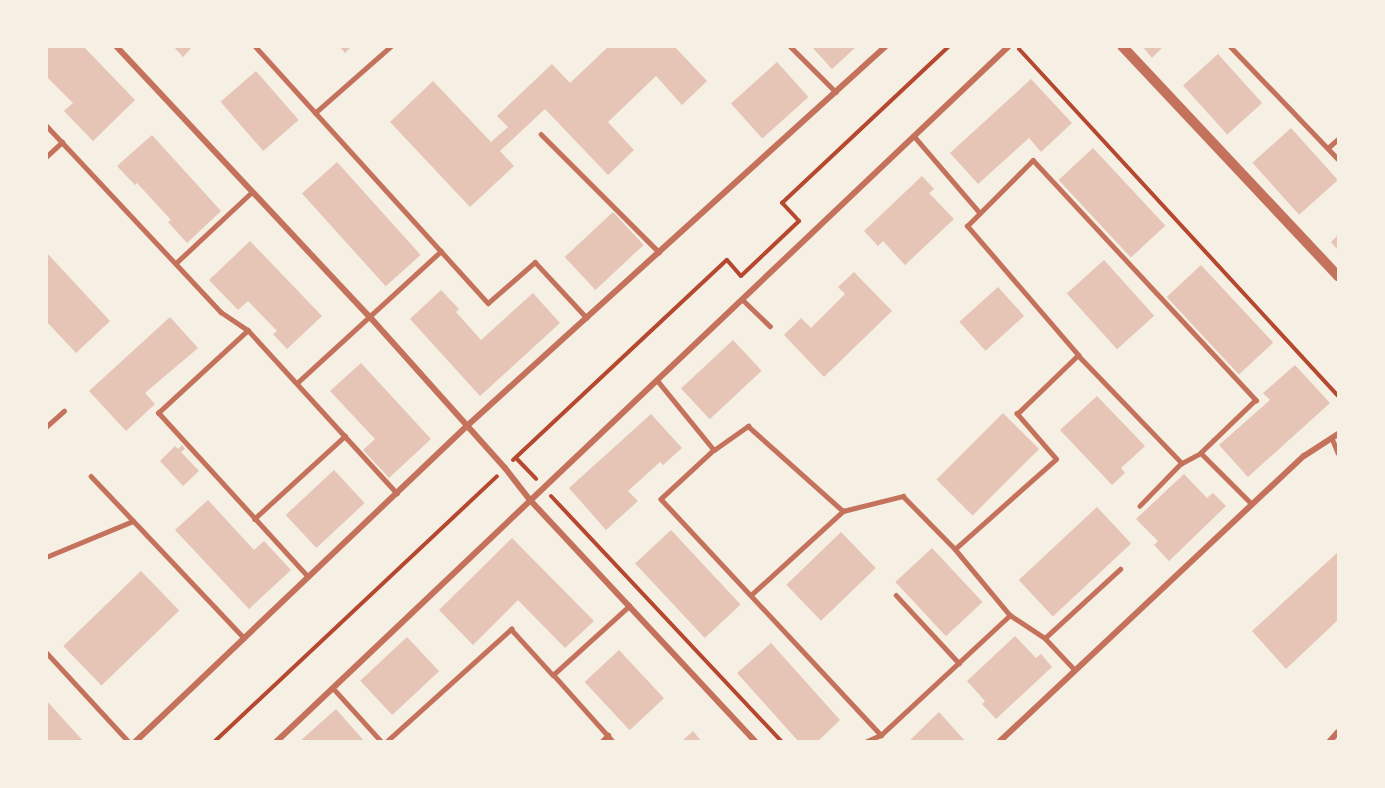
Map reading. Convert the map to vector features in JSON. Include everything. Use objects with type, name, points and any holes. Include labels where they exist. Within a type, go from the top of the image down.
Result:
[{"type":"street","points":[[116,46],[369,316],[506,468],[530,500],[756,741]]},
{"type":"street","points":[[135,741],[468,425],[886,46]]},
{"type":"street","points":[[276,741],[1009,46]]},
{"type":"street","points":[[1122,46],[1338,276]]},
{"type":"street","points":[[999,741],[1304,456],[1338,434]]},
{"type":"street","points":[[1329,741],[1338,732]]},
{"type":"lane","points":[[255,46],[488,303],[535,262],[587,318]]},
{"type":"lane","points":[[315,113],[391,46]]},
{"type":"lane","points":[[790,46],[836,92]]},
{"type":"lane","points":[[1230,46],[1338,159]]},
{"type":"lane","points":[[46,125],[221,312],[248,330],[397,493]]},
{"type":"lane","points":[[542,134],[659,252]]},
{"type":"lane","points":[[914,136],[980,213]]},
{"type":"lane","points":[[1328,148],[1338,139]]},
{"type":"lane","points":[[46,157],[62,142]]},
{"type":"lane","points":[[1140,507],[1182,463],[1201,453],[1256,400],[1033,160],[967,226],[1078,355],[1182,463]]},
{"type":"lane","points":[[176,263],[252,192]]},
{"type":"lane","points":[[297,383],[441,251]]},
{"type":"lane","points":[[742,299],[770,326]]},
{"type":"lane","points":[[248,330],[158,413],[308,577]]},
{"type":"lane","points":[[955,549],[1056,459],[1017,414],[1078,355]]},
{"type":"lane","points":[[657,380],[714,450]]},
{"type":"lane","points":[[46,427],[64,411]]},
{"type":"lane","points":[[843,511],[748,426],[714,450],[661,499],[881,735]]},
{"type":"lane","points":[[254,519],[345,436]]},
{"type":"lane","points":[[1332,438],[1338,453]]},
{"type":"lane","points":[[1201,453],[1252,504]]},
{"type":"lane","points":[[91,476],[244,638]]},
{"type":"lane","points":[[751,595],[843,511],[903,496],[955,549],[1010,615],[1045,638],[1075,670]]},
{"type":"lane","points":[[46,557],[133,521]]},
{"type":"lane","points":[[1045,638],[1120,569]]},
{"type":"lane","points":[[896,595],[959,663]]},
{"type":"lane","points":[[553,675],[629,606]]},
{"type":"lane","points":[[865,741],[881,735],[1010,615]]},
{"type":"lane","points":[[386,741],[511,628],[613,741]]},
{"type":"lane","points":[[46,652],[129,741]]},
{"type":"lane","points":[[333,688],[382,741]]},
{"type":"lane","points":[[601,741],[608,735]]},
{"type":"path","points":[[214,741],[727,260],[741,276],[800,221],[782,203],[949,46]]},
{"type":"path","points":[[1016,46],[1338,396]]},
{"type":"path","points":[[516,458],[782,741]]},
{"type":"building","points":[[46,46],[83,46],[135,100],[93,141],[64,111],[73,103],[46,76]]},
{"type":"building","points":[[173,46],[193,46],[183,57]]},
{"type":"building","points":[[339,46],[352,46],[345,53]]},
{"type":"building","points":[[609,46],[674,46],[707,81],[682,105],[656,76],[608,122],[634,150],[608,175],[545,109],[500,151],[514,166],[470,207],[390,122],[433,81],[491,142],[508,127],[497,116],[552,64],[570,83]]},
{"type":"building","points":[[811,46],[857,46],[832,69]]},
{"type":"building","points":[[1142,46],[1164,46],[1152,58]]},
{"type":"building","points":[[1218,54],[1262,103],[1227,134],[1183,85]]},
{"type":"building","points":[[777,62],[808,97],[762,138],[731,103]]},
{"type":"building","points":[[256,71],[299,120],[263,151],[221,102]]},
{"type":"building","points":[[1031,79],[1072,123],[1041,152],[1029,138],[978,184],[950,153]]},
{"type":"building","points":[[1291,128],[1338,180],[1299,215],[1252,163]]},
{"type":"building","points":[[152,135],[221,211],[187,243],[168,222],[171,220],[137,183],[135,185],[117,166]]},
{"type":"building","points":[[1093,148],[1165,226],[1131,258],[1059,180]]},
{"type":"building","points":[[337,162],[421,255],[386,286],[302,193]]},
{"type":"building","points":[[922,176],[934,189],[929,193],[954,219],[905,265],[883,241],[878,246],[864,231]]},
{"type":"building","points":[[613,212],[644,245],[595,290],[565,257]]},
{"type":"building","points":[[1338,235],[1338,250],[1331,242]]},
{"type":"building","points":[[250,241],[322,316],[287,349],[273,334],[277,331],[248,301],[238,310],[209,280]]},
{"type":"building","points":[[46,252],[110,321],[76,353],[46,321]]},
{"type":"building","points":[[1104,260],[1154,316],[1117,349],[1067,293]]},
{"type":"building","points":[[1201,265],[1273,343],[1239,375],[1167,297]]},
{"type":"building","points":[[854,272],[892,311],[824,377],[784,335],[801,318],[811,328],[845,294],[838,287]]},
{"type":"building","points":[[998,287],[1024,316],[985,351],[959,322]]},
{"type":"building","points":[[441,290],[459,309],[456,312],[481,340],[533,293],[560,323],[480,396],[410,319]]},
{"type":"building","points":[[170,317],[198,348],[145,393],[155,404],[126,431],[89,391]]},
{"type":"building","points":[[733,340],[762,371],[710,419],[681,388]]},
{"type":"building","points":[[361,363],[431,439],[389,478],[363,450],[375,439],[330,391]]},
{"type":"building","points":[[1295,365],[1330,403],[1248,477],[1219,445],[1270,400],[1263,393]]},
{"type":"building","points":[[1097,396],[1145,446],[1121,468],[1125,473],[1112,485],[1060,430]]},
{"type":"building","points":[[1003,413],[1039,449],[973,516],[937,479]]},
{"type":"building","points":[[651,414],[682,448],[663,465],[660,462],[628,491],[638,501],[606,530],[569,488]]},
{"type":"building","points":[[182,445],[185,449],[181,452],[199,471],[183,486],[160,461],[175,446],[178,449]]},
{"type":"building","points":[[334,470],[365,503],[316,548],[286,515]]},
{"type":"building","points":[[1184,474],[1207,498],[1213,493],[1226,506],[1169,561],[1154,545],[1158,541],[1136,519]]},
{"type":"building","points":[[208,500],[254,550],[264,541],[291,570],[249,609],[175,530]]},
{"type":"building","points":[[1097,507],[1131,544],[1053,617],[1019,580]]},
{"type":"building","points":[[671,530],[741,605],[705,638],[635,563]]},
{"type":"building","points":[[841,532],[876,568],[821,621],[786,585]]},
{"type":"building","points":[[512,538],[594,621],[565,648],[518,600],[473,645],[439,610]]},
{"type":"building","points":[[932,548],[982,602],[946,636],[895,582]]},
{"type":"building","points":[[1338,552],[1338,620],[1286,669],[1252,631]]},
{"type":"building","points":[[141,571],[179,611],[102,686],[63,646]]},
{"type":"building","points":[[1015,636],[1036,658],[1041,654],[1052,667],[996,719],[982,704],[985,701],[967,681]]},
{"type":"building","points":[[407,637],[439,671],[392,715],[360,681]]},
{"type":"building","points":[[771,643],[840,720],[817,742],[799,742],[737,673]]},
{"type":"building","points":[[619,650],[664,698],[630,730],[585,682]]},
{"type":"building","points":[[46,700],[84,742],[46,742]]},
{"type":"building","points":[[336,709],[365,742],[299,742]]},
{"type":"building","points":[[939,712],[966,742],[908,742]]},
{"type":"building","points":[[693,731],[702,742],[681,742]]}]
